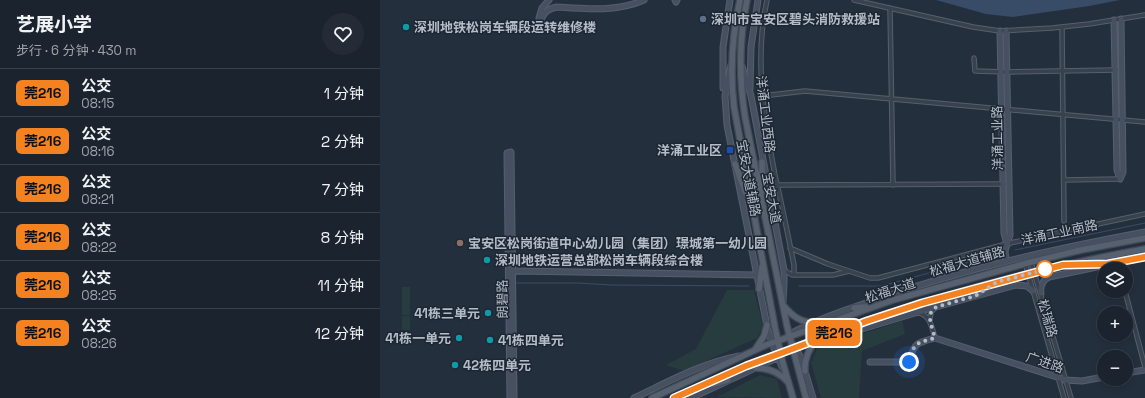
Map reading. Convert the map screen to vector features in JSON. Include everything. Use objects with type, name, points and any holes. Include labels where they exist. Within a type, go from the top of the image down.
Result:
[{"type":"main road","points":[[549,0],[542,8],[538,24],[546,11],[551,8],[607,9],[626,6],[644,0]]},
{"type":"main road","points":[[724,102],[723,54],[730,0]]},
{"type":"main road","name":"宝安大道","points":[[740,0],[733,52],[732,85],[734,107],[778,341],[779,356],[792,396]]},
{"type":"main road","name":"宝安大道","points":[[747,0],[741,42],[741,87],[745,117],[782,305],[806,398]]},
{"type":"main road","points":[[752,102],[750,80],[751,47],[758,0]]},
{"type":"main road","points":[[1120,179],[1123,172],[1121,18]]},
{"type":"main road","points":[[1114,20],[1117,170],[1120,179]]},
{"type":"main road","name":"洋涌工业路","points":[[1003,31],[1006,184],[1010,235],[1006,244],[1006,261]]},
{"type":"main road","name":"宝安大道辅路","points":[[733,52],[724,102],[727,125],[767,325],[772,343],[779,356]]},
{"type":"main road","name":"宝安大道辅路","points":[[741,58],[752,102],[762,162],[784,270],[782,305]]},
{"type":"main road","name":"朗碧路","points":[[510,398],[509,152],[514,398]]},
{"type":"main road","points":[[762,162],[763,208]]},
{"type":"main road","points":[[735,164],[753,211]]},
{"type":"main road","name":"松福大道辅路","points":[[789,336],[817,322],[913,287],[1006,261],[1071,246],[1145,232]]},
{"type":"main road","name":"松福大道","points":[[652,398],[754,350],[789,336],[919,292],[1024,263],[1145,238]]},
{"type":"main road","name":"松福大道","points":[[674,398],[700,386],[779,356],[794,348],[900,309],[1034,272],[1145,249]]},
{"type":"main road","points":[[1118,262],[1145,257]]},
{"type":"main road","points":[[1045,258],[1047,269]]},
{"type":"main road","points":[[760,289],[762,261]]},
{"type":"main road","points":[[1063,265],[1097,264]]},
{"type":"main road","points":[[1040,293],[1042,283],[1048,277],[1097,266]]},
{"type":"main road","points":[[516,270],[757,275]]},
{"type":"main road","points":[[975,296],[997,282]]},
{"type":"main road","points":[[834,333],[862,329],[1020,284],[1027,286],[1033,291]]},
{"type":"main road","points":[[782,305],[800,320],[817,322]]},
{"type":"main road","points":[[854,308],[876,306]]},
{"type":"main road","points":[[754,350],[764,336],[767,325]]},
{"type":"main road","points":[[870,362],[909,362],[913,348],[920,342],[935,338]]},
{"type":"main road","name":"广进路","points":[[935,338],[1059,379],[1082,381],[1097,378]]},
{"type":"main road","points":[[805,371],[807,356],[811,347],[817,340]]},
{"type":"main road","points":[[794,348],[800,356],[813,398]]},
{"type":"main road","points":[[634,398],[718,360],[744,355]]},
{"type":"main road","points":[[691,398],[779,356]]},
{"type":"main road","points":[[756,368],[771,371],[781,376],[789,383]]},
{"type":"main road","points":[[1133,372],[1145,370]]},
{"type":"main road","points":[[700,386],[728,380]]},
{"type":"street","name":"洋涌工业西路","points":[[767,0],[760,53],[762,96],[767,133],[790,248],[793,275]]},
{"type":"street","points":[[854,0],[973,27],[1003,31],[1062,27],[1145,15]]},
{"type":"street","points":[[890,8],[893,185]]},
{"type":"street","points":[[1062,27],[1064,221]]},
{"type":"street","points":[[974,58],[975,71],[1062,72],[1122,70]]},
{"type":"street","points":[[762,96],[802,91],[1145,122]]},
{"type":"street","points":[[1064,180],[1120,179]]},
{"type":"street","points":[[777,185],[1006,184]]},
{"type":"street","name":"洋涌工业南路","points":[[790,248],[818,261],[870,278],[883,277],[1006,244],[1145,214]]},
{"type":"street","name":"松瑞路","points":[[1031,262],[1072,398]]},
{"type":"street","name":"松瑞路","points":[[1024,263],[1064,398]]},
{"type":"street","points":[[784,270],[786,273],[793,275],[833,274],[850,271]]},
{"type":"street","points":[[784,281],[793,275]]},
{"type":"street","points":[[1127,298],[1145,367]]},
{"type":"street","points":[[935,338],[930,321],[931,312],[936,307]]},
{"type":"street","points":[[914,313],[923,314],[930,321]]},
{"type":"green space","points":[[402,287],[410,287],[410,315],[402,315]]},
{"type":"green space","points":[[727,290],[754,290],[763,326],[757,338],[684,371],[666,365],[696,349]]},
{"type":"green space","points":[[402,316],[410,316],[410,330],[402,330]]},
{"type":"green space","points":[[902,321],[905,334],[862,351],[859,398],[821,398],[811,363],[817,349]]},
{"type":"green space","points":[[760,375],[777,379],[782,398],[717,397]]},
{"type":"water","points":[[936,0],[1120,0],[1013,17],[986,14]]},
{"type":"waterway","points":[[1015,250],[1145,223]]},
{"type":"waterway","points":[[799,286],[881,286],[995,255]]},
{"type":"waterway","points":[[516,283],[749,286]]},
{"type":"bus line","name":"莞216","points":[[674,398],[746,366],[867,321],[922,303],[1063,265],[1108,264],[1145,257]]},
{"type":"place","name":"深圳市宝安区碧头消防救援站","points":[[703,19]]},
{"type":"place","name":"深圳地铁松岗车辆段运转维修楼","points":[[406,27]]},
{"type":"place","name":"洋涌工业区","points":[[730,150]]},
{"type":"place","name":"宝安区松岗街道中心幼儿园（集团）璟城第一幼儿园","points":[[460,243]]},
{"type":"place","name":"深圳地铁运营总部松岗车辆段综合楼","points":[[487,260]]},
{"type":"place","name":"41栋三单元","points":[[488,313]]},
{"type":"place","name":"41栋一单元","points":[[459,338]]},
{"type":"place","name":"41栋四单元","points":[[490,340]]},
{"type":"place","name":"42栋四单元","points":[[455,365]]},
{"type":"route","points":[[909,362],[913,348],[920,342],[935,338],[930,321],[931,312],[934,308],[980,294],[997,282],[1047,269],[1045,269]]}]
